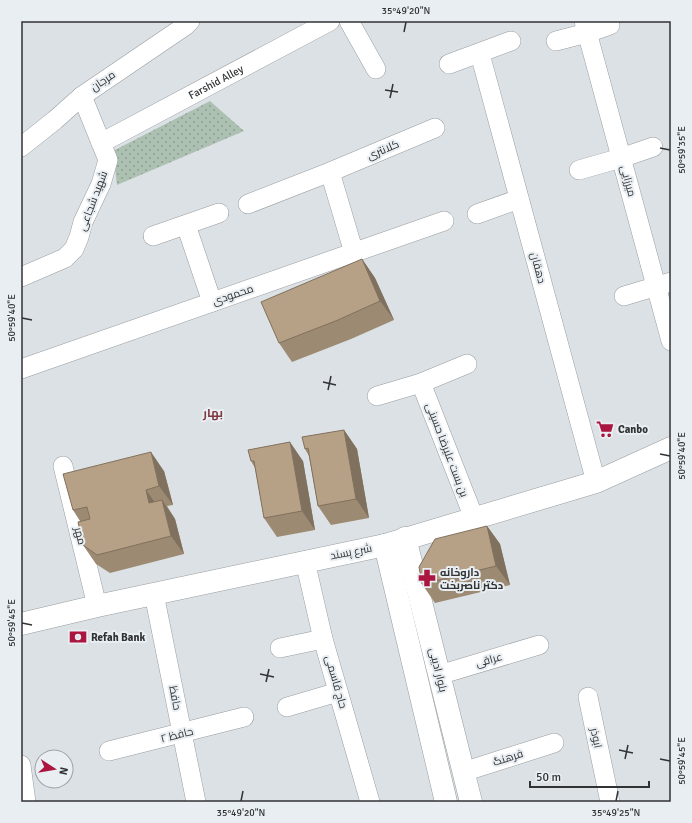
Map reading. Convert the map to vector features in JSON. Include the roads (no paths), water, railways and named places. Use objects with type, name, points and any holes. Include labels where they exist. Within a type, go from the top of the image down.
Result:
[{"type":"main road","name":"شرع پسند","points":[[21,624],[97,606],[395,542],[596,482],[671,448]]},
{"type":"main road","name":"بلوار ادیبی","points":[[395,542],[439,674],[471,802]]},
{"type":"main road","name":"بلوار ادیبی","points":[[395,542],[446,802]]},
{"type":"street","name":"مرجان","points":[[21,147],[82,96],[185,26],[190,21]]},
{"type":"street","name":"Farshid Alley","points":[[101,143],[330,21]]},
{"type":"street","points":[[349,21],[376,69]]},
{"type":"street","points":[[556,41],[586,27],[610,25]]},
{"type":"street","name":"میرزایی","points":[[586,27],[621,158],[664,284],[671,340]]},
{"type":"street","points":[[449,64],[480,54],[511,41]]},
{"type":"street","name":"دهقان","points":[[480,54],[596,482]]},
{"type":"street","name":"شهید شجاعی","points":[[21,277],[65,258],[74,249],[83,222],[101,184],[108,160],[82,96]]},
{"type":"street","name":"کلانتری","points":[[248,204],[330,172],[435,128]]},
{"type":"street","points":[[579,170],[621,158],[653,146]]},
{"type":"street","points":[[330,172],[354,252]]},
{"type":"street","points":[[477,214],[519,200]]},
{"type":"street","points":[[153,236],[219,213]]},
{"type":"street","name":"محمودی","points":[[21,369],[444,221]]},
{"type":"street","points":[[186,225],[212,302]]},
{"type":"street","points":[[624,296],[664,284]]},
{"type":"street","points":[[377,396],[421,383],[467,364]]},
{"type":"street","name":"بن بست علیرضا حسینی","points":[[421,383],[474,518]]},
{"type":"street","name":"مهر","points":[[63,466],[97,606]]},
{"type":"street","name":"حاج قاسمی","points":[[305,561],[323,639],[370,802]]},
{"type":"street","name":"حافظ","points":[[154,594],[196,802]]},
{"type":"street","points":[[280,648],[323,639]]},
{"type":"street","name":"عراقی","points":[[439,674],[539,646]]},
{"type":"street","points":[[287,706],[338,692]]},
{"type":"street","name":"ابوذر","points":[[588,697],[610,802]]},
{"type":"street","name":"۲ حافظ","points":[[109,751],[182,734],[244,717]]},
{"type":"street","name":"فرهنگ","points":[[463,772],[554,743]]},
{"type":"street","points":[[21,765],[26,802]]},
{"type":"place","name":"Canbo","points":[[605,429]]},
{"type":"place","name":"داروخانه دکتر ناصربخت","points":[[427,578]]},
{"type":"place","name":"Refah Bank","points":[[78,637]]},
{"type":"district","name":"بهار","points":[[213,413]]}]
